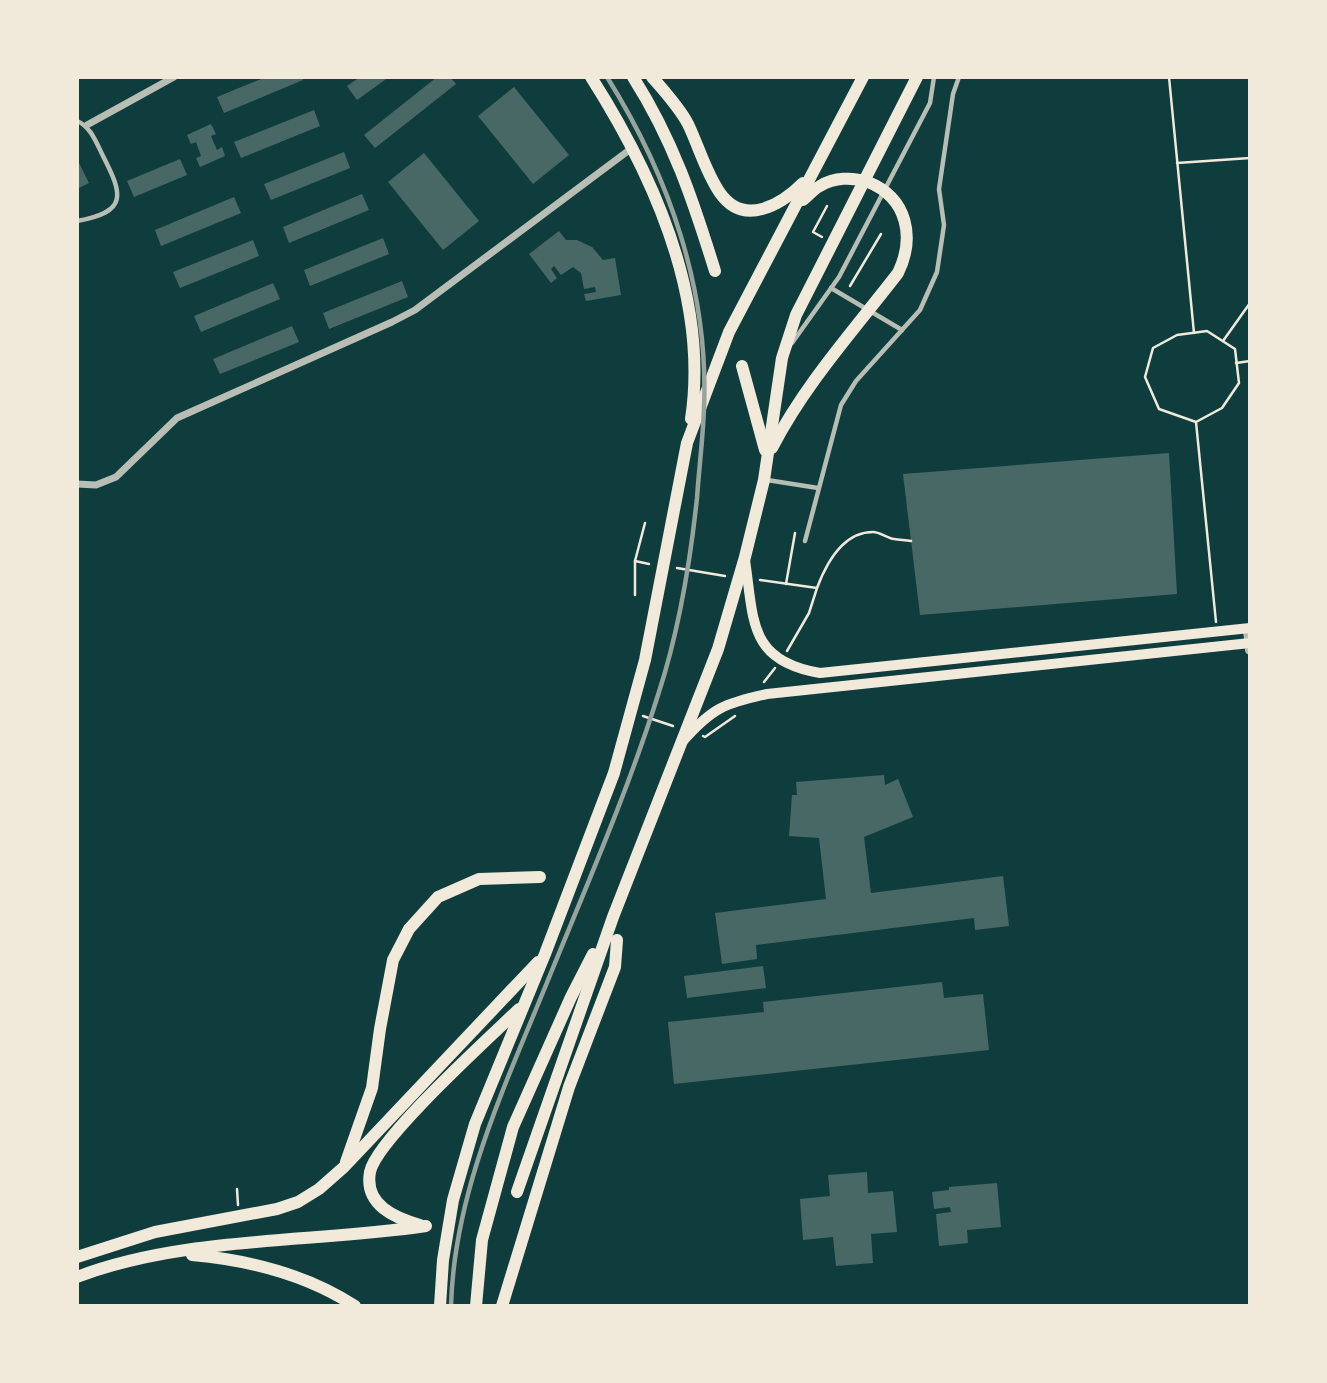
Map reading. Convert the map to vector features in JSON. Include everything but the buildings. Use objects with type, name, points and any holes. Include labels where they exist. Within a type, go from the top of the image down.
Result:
[{"type":"main road","points":[[440,1306],[443,1260],[453,1200],[475,1124],[545,954],[614,773],[645,660],[687,443],[694,380],[687,305],[678,263],[665,224],[632,148],[591,77]]},
{"type":"main road","points":[[633,77],[655,111],[688,184],[715,271]]},
{"type":"main road","points":[[652,77],[672,99],[687,122],[714,183],[728,202],[750,210],[776,205],[813,173]]},
{"type":"main road","points":[[687,443],[729,332],[863,77]]},
{"type":"main road","points":[[517,1192],[613,917],[718,649],[764,480],[782,358],[796,315],[917,77]]},
{"type":"main road","points":[[767,457],[804,392],[898,273],[908,244],[906,221],[898,204],[891,196],[861,180],[838,179],[818,187],[795,207]]},
{"type":"main road","points":[[742,366],[767,457]]},
{"type":"main road","points":[[745,557],[754,622],[759,638],[783,663],[820,673],[1249,629]]},
{"type":"main road","points":[[681,743],[716,709],[735,701],[767,694],[1250,643]]},
{"type":"main road","points":[[344,1167],[372,1088],[393,960],[408,929],[438,897],[479,879],[540,877]]},
{"type":"main road","points":[[476,1306],[482,1240],[513,1127],[571,997],[613,917]]},
{"type":"main road","points":[[502,1306],[569,1087],[615,967],[617,940]]},
{"type":"main road","points":[[77,1257],[155,1232],[277,1209],[298,1202],[319,1189],[344,1167],[545,954]]},
{"type":"main road","points":[[77,1277],[124,1262],[168,1254],[426,1227],[399,1220],[387,1213],[377,1202],[369,1175],[373,1163],[393,1135],[524,1003]]},
{"type":"main road","points":[[168,1254],[235,1259],[262,1266],[319,1287],[355,1306]]},
{"type":"street","points":[[87,125],[174,77]]},
{"type":"street","points":[[77,484],[96,485],[116,477],[177,418],[415,310],[632,148]]},
{"type":"street","points":[[1249,629],[1250,650]]},
{"type":"lane","points":[[782,358],[831,288],[930,103],[934,77]]},
{"type":"lane","points":[[805,541],[841,405],[856,381],[920,310],[937,272],[944,225],[939,188],[953,94],[959,77]]},
{"type":"lane","points":[[77,121],[87,125],[115,179],[119,194],[106,213],[77,221]]},
{"type":"lane","points":[[831,288],[902,330]]},
{"type":"lane","points":[[764,480],[818,488]]},
{"type":"path","points":[[1168,77],[1194,332]]},
{"type":"path","points":[[1177,163],[1250,158]]},
{"type":"path","points":[[813,232],[827,206]]},
{"type":"path","points":[[850,286],[881,234]]},
{"type":"path","points":[[1223,341],[1250,303]]},
{"type":"path","points":[[1207,331],[1223,341],[1235,349],[1238,383],[1222,408],[1196,422],[1158,409],[1145,377],[1153,348],[1177,335],[1194,332],[1207,331]]},
{"type":"path","points":[[1236,363],[1250,361]]},
{"type":"path","points":[[1196,422],[1217,632]]},
{"type":"path","points":[[635,595],[635,561],[645,523]]},
{"type":"path","points":[[785,654],[809,613],[823,571],[837,550],[852,537],[874,532],[892,539],[911,541]]},
{"type":"path","points":[[786,584],[795,533]]},
{"type":"path","points":[[635,561],[660,565]]},
{"type":"path","points":[[672,567],[735,577]]},
{"type":"path","points":[[761,581],[817,588]]},
{"type":"path","points":[[762,684],[778,664]]},
{"type":"path","points":[[693,733],[705,737],[738,713]]},
{"type":"path","points":[[643,716],[680,729]]},
{"type":"railway","points":[[451,1306],[454,1264],[471,1182],[498,1102],[605,841],[646,732],[678,622],[694,523],[703,419],[704,364],[700,320],[692,278],[681,235],[666,194],[649,154],[607,77]]}]
